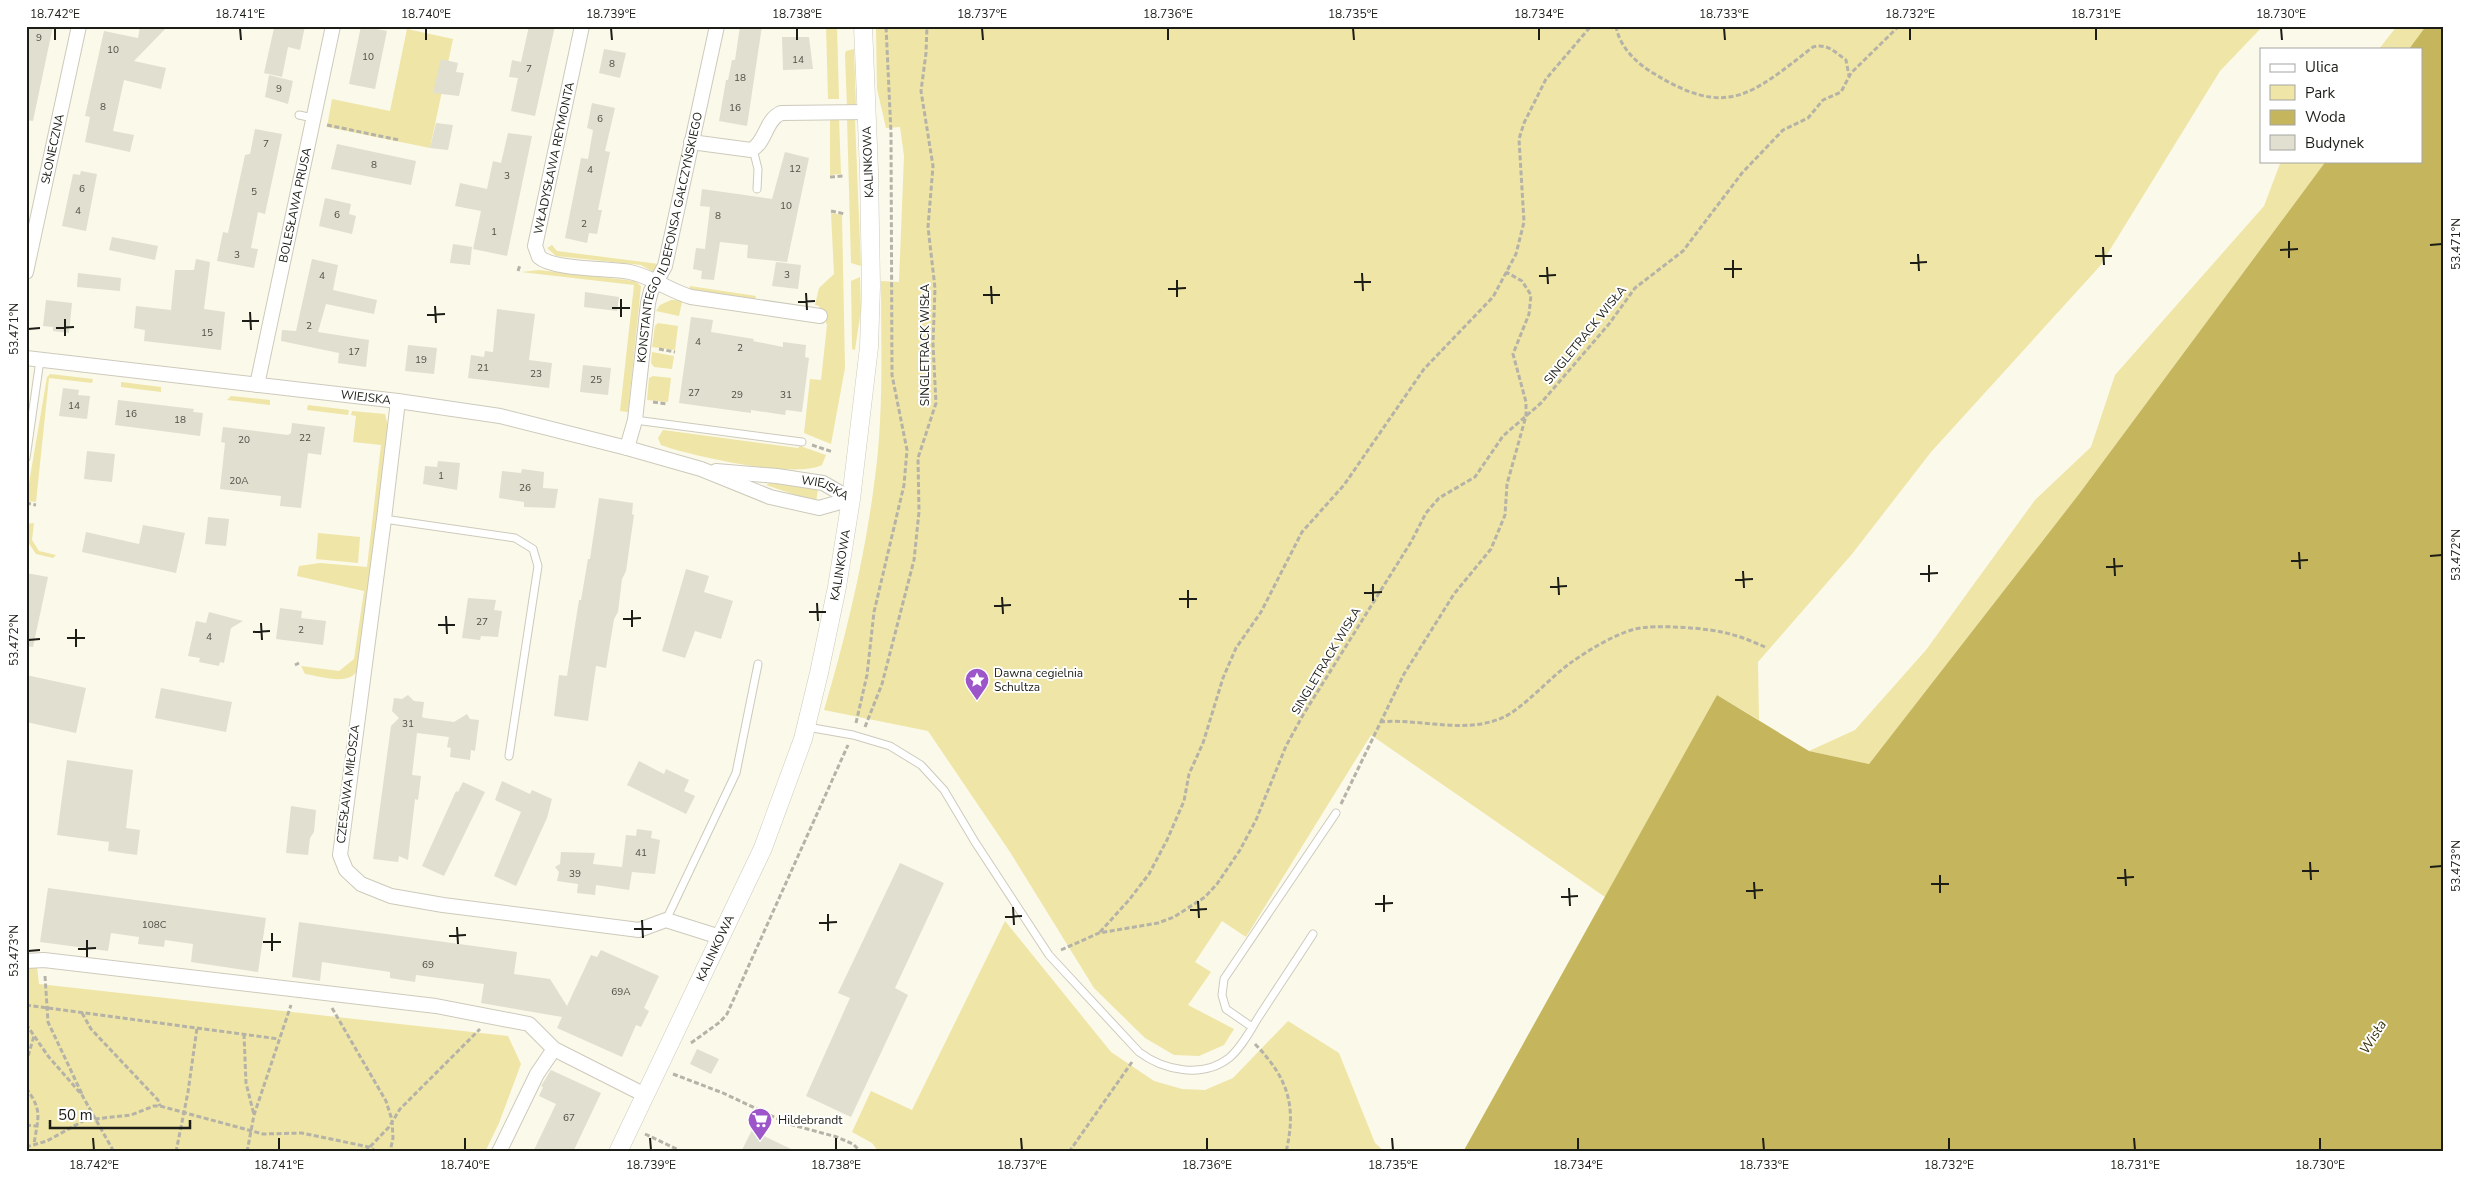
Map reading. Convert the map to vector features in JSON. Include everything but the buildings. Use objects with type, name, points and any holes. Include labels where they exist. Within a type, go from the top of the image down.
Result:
[{"type":"street","name":"SŁONECZNA","points":[[26,272],[79,26]]},
{"type":"street","name":"BOLESŁAWA PRUSA","points":[[257,385],[333,26]]},
{"type":"street","name":"WŁADYSŁAWA REYMONTA","points":[[582,26],[535,246],[536,252],[541,260],[551,264],[632,272],[656,283]]},
{"type":"street","name":"KONSTANTEGO ILDEFONSA GAŁCZYŃSKIEGO","points":[[628,448],[635,420],[648,303],[665,266],[717,26]]},
{"type":"street","name":"KALINKOWA","points":[[618,1152],[763,848],[786,789],[806,727],[837,587],[851,499],[869,348],[871,286],[863,26]]},
{"type":"street","points":[[691,142],[753,149],[774,118],[781,113],[867,112]]},
{"type":"street","points":[[656,283],[673,292],[691,297],[820,316]]},
{"type":"street","name":"WIEJSKA","points":[[33,359],[398,401],[500,416],[628,448],[701,469],[770,497],[819,508],[851,499]]},
{"type":"street","name":"CZESŁAWA MIŁOSZA","points":[[398,401],[340,855],[346,870],[361,884],[391,896],[443,905],[639,930],[666,920]]},
{"type":"street","name":"WIEJSKA","points":[[701,469],[777,476],[823,483],[851,499]]},
{"type":"street","points":[[666,920],[720,937]]},
{"type":"street","points":[[26,961],[44,960],[436,1006],[529,1024],[554,1050],[645,1095]]},
{"type":"street","points":[[499,1152],[537,1074],[554,1050]]},
{"type":"lane","points":[[753,149],[758,169],[757,189]]},
{"type":"lane","points":[[26,458],[33,359]]},
{"type":"lane","points":[[635,420],[802,442]]},
{"type":"lane","points":[[384,519],[515,538],[533,549],[538,566],[509,756]]},
{"type":"lane","points":[[666,920],[736,773],[758,664]]},
{"type":"lane","points":[[806,727],[862,738],[890,746],[921,764],[944,790],[1004,888],[1050,955],[1139,1052],[1154,1063],[1179,1069],[1194,1070],[1215,1065],[1229,1058],[1247,1035],[1313,934]]},
{"type":"lane","points":[[1252,1027],[1226,1009],[1222,995],[1224,979],[1336,813]]},
{"type":"path","points":[[886,26],[886,37]]},
{"type":"path","name":"SINGLETRACK WISŁA","points":[[862,738],[882,684],[914,560],[919,512],[918,458],[936,403],[935,288],[928,227],[933,166],[921,91],[927,26]]},
{"type":"path","points":[[1099,933],[1129,900],[1149,874],[1167,840],[1184,801],[1189,774],[1202,743],[1223,678],[1233,656],[1261,612],[1302,532],[1344,485],[1424,370],[1493,297],[1516,254],[1524,222],[1519,138],[1521,130],[1546,78],[1591,26]]},
{"type":"path","points":[[1616,26],[1618,38],[1645,68],[1680,89],[1707,98],[1744,94],[1764,84],[1813,47],[1819,45],[1828,48],[1846,60],[1849,78]]},
{"type":"path","name":"SINGLETRACK WISŁA","points":[[1050,955],[1099,933],[1158,923],[1174,917],[1204,897],[1218,884],[1240,850],[1256,820],[1286,746],[1411,542],[1426,513],[1439,498],[1475,477],[1503,436],[1541,403],[1609,324],[1635,288],[1683,251],[1742,173],[1783,130],[1808,118],[1823,100],[1841,92],[1849,78],[1899,26]]},
{"type":"path","points":[[312,119],[398,140]]},
{"type":"path","points":[[830,177],[844,176]]},
{"type":"path","points":[[831,211],[845,214]]},
{"type":"path","points":[[518,271],[520,265]]},
{"type":"path","points":[[1336,813],[1404,674],[1454,594],[1491,549],[1505,515],[1507,484],[1526,416],[1526,402],[1513,354],[1529,314],[1530,296],[1522,281],[1506,272]]},
{"type":"path","points":[[802,442],[833,452]]},
{"type":"path","points":[[26,503],[36,505]]},
{"type":"path","points":[[1380,722],[1401,720],[1431,725],[1472,725],[1504,717],[1570,664],[1607,642],[1636,629],[1674,628],[1729,633],[1765,647]]},
{"type":"path","points":[[44,960],[48,1022],[82,1095],[114,1152]]},
{"type":"path","points":[[247,1152],[254,1115],[296,990]]},
{"type":"path","points":[[327,994],[335,1014],[386,1101],[392,1120],[393,1138],[390,1152]]},
{"type":"path","points":[[26,1005],[279,1039]]},
{"type":"path","points":[[82,1013],[91,1029],[158,1100],[160,1106]]},
{"type":"path","points":[[365,1152],[389,1127],[400,1109],[478,1032],[486,1016]]},
{"type":"path","points":[[26,1024],[82,1095]]},
{"type":"path","points":[[176,1152],[188,1092],[196,1028]]},
{"type":"path","points":[[244,1034],[246,1083],[254,1115]]},
{"type":"path","points":[[1247,1035],[1267,1056],[1282,1081],[1291,1105],[1291,1130],[1286,1152]]},
{"type":"path","points":[[26,1063],[34,1036]]},
{"type":"path","points":[[1069,1152],[1139,1052]]},
{"type":"path","points":[[672,1074],[723,1093],[789,1124],[837,1137],[853,1144],[861,1152]]},
{"type":"path","points":[[26,1088],[38,1103],[34,1144]]},
{"type":"path","points":[[26,1147],[47,1141],[85,1120],[131,1115],[154,1106],[160,1106],[262,1134],[302,1133],[369,1147],[377,1152]]},
{"type":"path","points":[[26,1124],[36,1126]]},
{"type":"path","points":[[640,1139],[643,1133],[683,1152]]},
{"type":"green space","points":[[826,26],[837,26],[839,99],[828,99]]},
{"type":"green space","points":[[876,26],[2263,26],[2220,71],[2100,266],[1931,452],[1852,554],[1758,662],[1759,720],[1717,695],[1605,897],[1371,735],[1246,937],[1222,921],[1195,962],[1211,972],[1188,1005],[1234,1029],[1224,1045],[1199,1056],[1174,1055],[1145,1038],[1094,988],[1010,852],[928,731],[824,710],[854,598],[874,485],[881,408],[881,281],[899,282],[904,156],[900,127],[886,128],[877,89]]},
{"type":"green space","points":[[2397,26],[2426,26],[2410,48],[2380,48]]},
{"type":"green space","points":[[407,29],[453,39],[430,148],[327,127],[332,99],[390,111]]},
{"type":"green space","points":[[854,49],[856,107],[847,108],[845,54],[846,51]]},
{"type":"green space","points":[[853,117],[855,119],[861,266],[851,263],[847,118]]},
{"type":"green space","points":[[830,118],[839,118],[841,174],[830,175]]},
{"type":"green space","points":[[2281,162],[2325,162],[2079,494],[1869,764],[1809,751],[1855,730],[1926,650],[2035,500],[2091,447],[2115,375],[2264,206]]},
{"type":"green space","points":[[831,213],[842,215],[845,368],[831,444],[804,433],[810,379],[821,380],[827,325],[819,306],[815,305],[819,288],[834,274]]},
{"type":"green space","points":[[552,245],[557,251],[659,264],[655,273],[641,265],[556,256],[547,248]]},
{"type":"green space","points":[[539,270],[635,281],[641,286],[628,412],[620,411],[634,285],[521,272]]},
{"type":"green space","points":[[860,277],[861,310],[855,350],[852,349],[851,281]]},
{"type":"green space","points":[[690,286],[756,296],[755,299],[689,289]]},
{"type":"green space","points":[[671,300],[727,308],[727,310],[682,302],[679,316],[656,311],[660,305]]},
{"type":"green space","points":[[658,323],[678,326],[675,350],[652,347],[655,326]]},
{"type":"green space","points":[[652,352],[674,356],[672,369],[654,367],[651,363]]},
{"type":"green space","points":[[50,374],[93,379],[92,383],[49,378],[36,502],[26,501],[47,377]]},
{"type":"green space","points":[[653,376],[671,378],[668,402],[647,400],[649,378]]},
{"type":"green space","points":[[121,382],[161,387],[161,392],[121,387]]},
{"type":"green space","points":[[231,396],[270,400],[270,405],[227,400]]},
{"type":"green space","points":[[308,405],[349,410],[348,415],[307,410]]},
{"type":"green space","points":[[352,411],[385,414],[388,427],[358,669],[348,678],[334,679],[305,674],[301,666],[339,671],[354,659],[364,591],[297,576],[299,566],[320,563],[367,567],[381,445],[353,442],[356,416],[351,415]]},
{"type":"green space","points":[[663,430],[798,448],[800,446],[826,455],[822,465],[809,469],[767,468],[718,460],[661,445],[658,438]]},
{"type":"green space","points":[[770,483],[818,489],[816,502],[766,485]]},
{"type":"green space","points":[[34,523],[32,540],[39,551],[56,555],[53,558],[36,554],[26,539],[26,524]]},
{"type":"green space","points":[[318,533],[360,537],[358,563],[316,559]]},
{"type":"green space","points":[[1005,921],[1111,1052],[1154,1081],[1182,1089],[1205,1090],[1233,1078],[1288,1021],[1339,1053],[1375,1143],[1385,1152],[879,1152],[872,1143],[852,1132],[871,1091],[912,1110]]},
{"type":"green space","points":[[26,967],[37,967],[39,984],[508,1036],[521,1064],[499,1123],[485,1152],[26,1152]]},
{"type":"water","name":"Wisła","points":[[2426,26],[2444,26],[2444,1152],[1463,1152],[1717,695],[1809,751],[1869,764],[2079,494],[2325,162],[2422,162],[2422,48],[2410,48]]},
{"type":"place","name":"Dawna cegielnia Schultza","points":[[977,701]]},
{"type":"place","name":"Hildebrandt","points":[[760,1141]]}]
